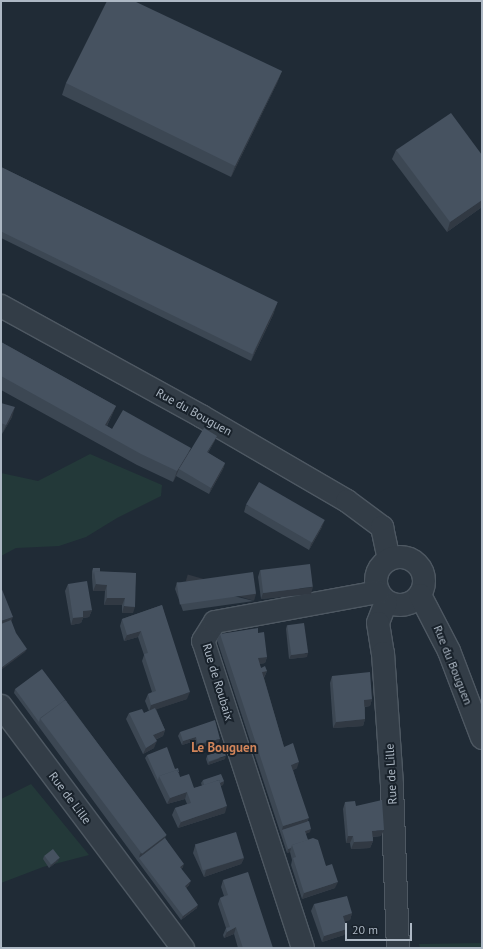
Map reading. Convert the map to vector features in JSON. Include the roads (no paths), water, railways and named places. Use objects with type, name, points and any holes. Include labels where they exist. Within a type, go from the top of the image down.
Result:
[{"type":"street","name":"Rue du Bouguen","points":[[1,306],[284,463],[347,501],[382,527],[389,559]]},
{"type":"street","points":[[407,558],[418,564],[424,580],[420,595],[411,603],[400,606],[382,597],[375,582],[378,570],[389,559],[407,558]]},
{"type":"street","name":"Rue du Bouguen","points":[[420,595],[448,651],[482,738]]},
{"type":"street","name":"Rue de Roubaix","points":[[303,948],[203,641],[215,622],[382,597]]},
{"type":"street","name":"Rue de Lille","points":[[382,597],[378,623],[383,653],[392,786],[398,948]]},
{"type":"street","name":"Rue de Lille","points":[[1,706],[183,948]]},
{"type":"district","name":"Le Bouguen","points":[[224,748]]}]
